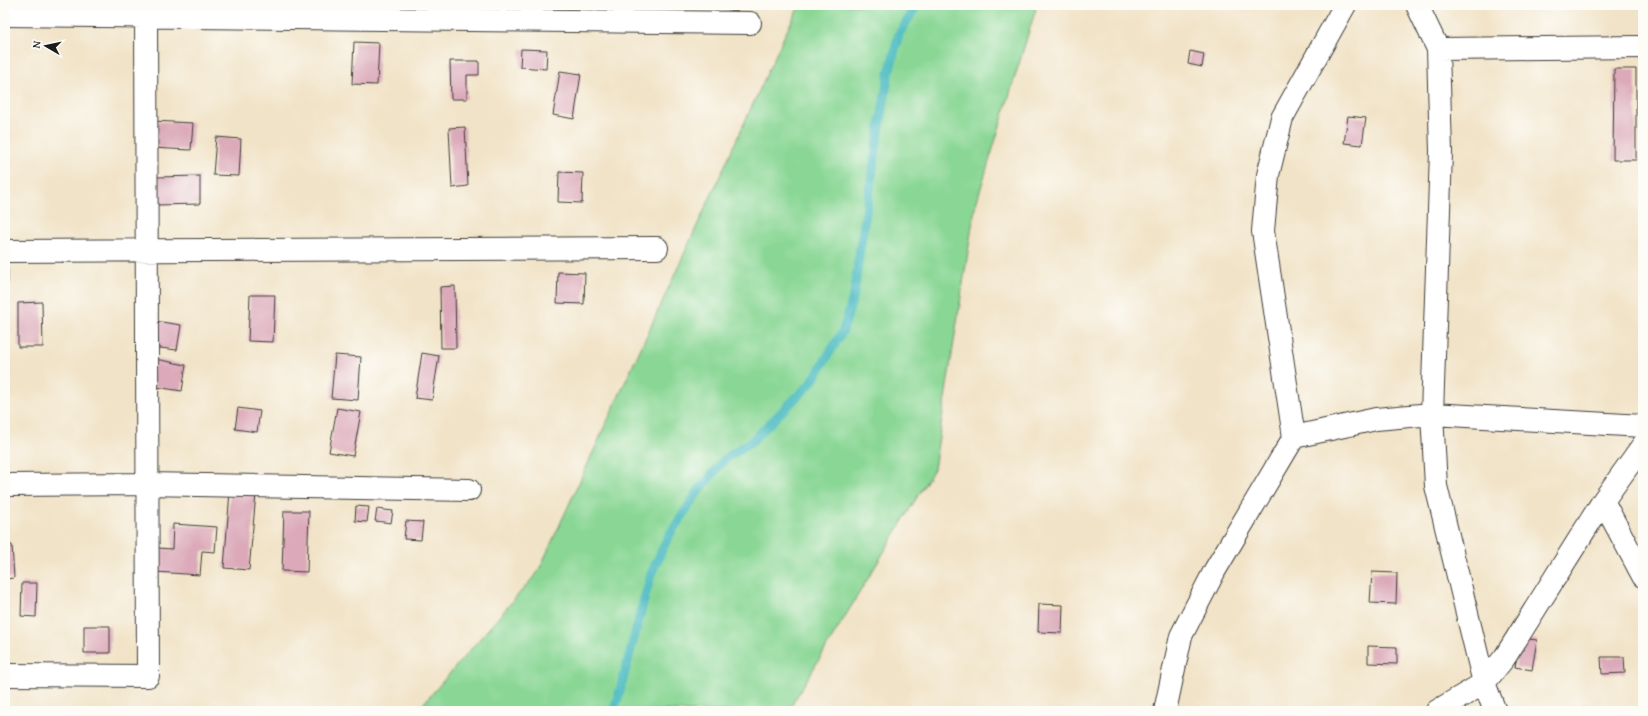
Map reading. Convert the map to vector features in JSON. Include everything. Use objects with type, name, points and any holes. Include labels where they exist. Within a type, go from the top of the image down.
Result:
[{"type":"street","points":[[1164,711],[1181,636],[1215,570],[1294,437],[1263,231],[1268,175],[1282,118],[1345,5]]},
{"type":"street","points":[[1417,5],[1438,49],[1441,152],[1432,414],[1436,486],[1484,683],[1495,711]]},
{"type":"street","points":[[5,675],[148,676],[146,11]]},
{"type":"street","points":[[5,15],[146,11],[750,23]]},
{"type":"street","points":[[1438,49],[1643,47]]},
{"type":"street","points":[[5,251],[657,248]]},
{"type":"street","points":[[1294,437],[1376,419],[1432,414],[1643,426]]},
{"type":"street","points":[[1437,711],[1484,683],[1505,656],[1603,501],[1643,444]]},
{"type":"street","points":[[5,485],[147,484],[469,490]]},
{"type":"street","points":[[1603,501],[1643,576]]},
{"type":"green space","points":[[800,5],[1037,5],[975,207],[934,469],[788,711],[417,711],[538,572],[787,30]]},
{"type":"building","points":[[354,42],[379,43],[377,85],[352,84]]},
{"type":"building","points":[[521,49],[547,50],[546,69],[520,67]]},
{"type":"building","points":[[1190,51],[1204,54],[1202,67],[1188,64]]},
{"type":"building","points":[[450,61],[479,61],[479,75],[467,75],[467,99],[451,99]]},
{"type":"building","points":[[1614,69],[1636,69],[1636,160],[1613,160]]},
{"type":"building","points":[[560,71],[581,74],[574,119],[553,115]]},
{"type":"building","points":[[1348,116],[1366,118],[1362,145],[1344,143]]},
{"type":"building","points":[[152,121],[193,123],[191,150],[150,148]]},
{"type":"building","points":[[465,127],[468,186],[452,188],[449,128]]},
{"type":"building","points":[[216,137],[241,139],[239,176],[213,175]]},
{"type":"building","points":[[559,172],[583,173],[582,203],[558,202]]},
{"type":"building","points":[[200,176],[200,204],[157,205],[156,177]]},
{"type":"building","points":[[8,269],[8,283],[5,283],[5,270]]},
{"type":"building","points":[[558,272],[585,273],[584,304],[557,303]]},
{"type":"building","points":[[455,286],[456,348],[441,348],[440,287]]},
{"type":"building","points":[[250,295],[275,295],[273,342],[248,341]]},
{"type":"building","points":[[42,302],[43,347],[18,347],[18,303]]},
{"type":"building","points":[[155,321],[181,325],[177,350],[152,347]]},
{"type":"building","points":[[422,353],[439,356],[432,400],[415,398]]},
{"type":"building","points":[[335,355],[361,357],[358,400],[331,398]]},
{"type":"building","points":[[155,359],[186,365],[182,391],[150,386]]},
{"type":"building","points":[[238,408],[260,411],[257,432],[235,429]]},
{"type":"building","points":[[337,408],[361,412],[353,456],[329,452]]},
{"type":"building","points":[[230,491],[256,494],[249,570],[224,568]]},
{"type":"building","points":[[356,506],[369,507],[367,522],[355,521]]},
{"type":"building","points":[[377,509],[393,511],[391,523],[375,521]]},
{"type":"building","points":[[284,511],[309,511],[307,572],[282,571]]},
{"type":"building","points":[[406,521],[423,522],[421,540],[404,539]]},
{"type":"building","points":[[173,524],[217,527],[215,552],[202,551],[200,575],[156,572],[158,548],[172,549]]},
{"type":"building","points":[[5,545],[12,545],[14,578],[5,579]]},
{"type":"building","points":[[1372,572],[1397,573],[1396,604],[1370,603]]},
{"type":"building","points":[[22,583],[37,583],[36,617],[21,616]]},
{"type":"building","points":[[1039,604],[1063,605],[1062,633],[1038,632]]},
{"type":"building","points":[[84,626],[110,626],[110,653],[84,653]]},
{"type":"building","points":[[1520,638],[1537,640],[1532,670],[1515,667]]},
{"type":"building","points":[[1368,646],[1397,647],[1397,664],[1368,663]]},
{"type":"building","points":[[1601,657],[1624,657],[1625,673],[1602,674]]},
{"type":"building","points":[[1583,707],[1599,710],[1582,711]]},
{"type":"waterway","points":[[613,711],[618,698],[651,574],[668,537],[699,490],[726,458],[752,441],[811,383],[843,331],[854,294],[888,77],[899,34],[917,5]]}]
